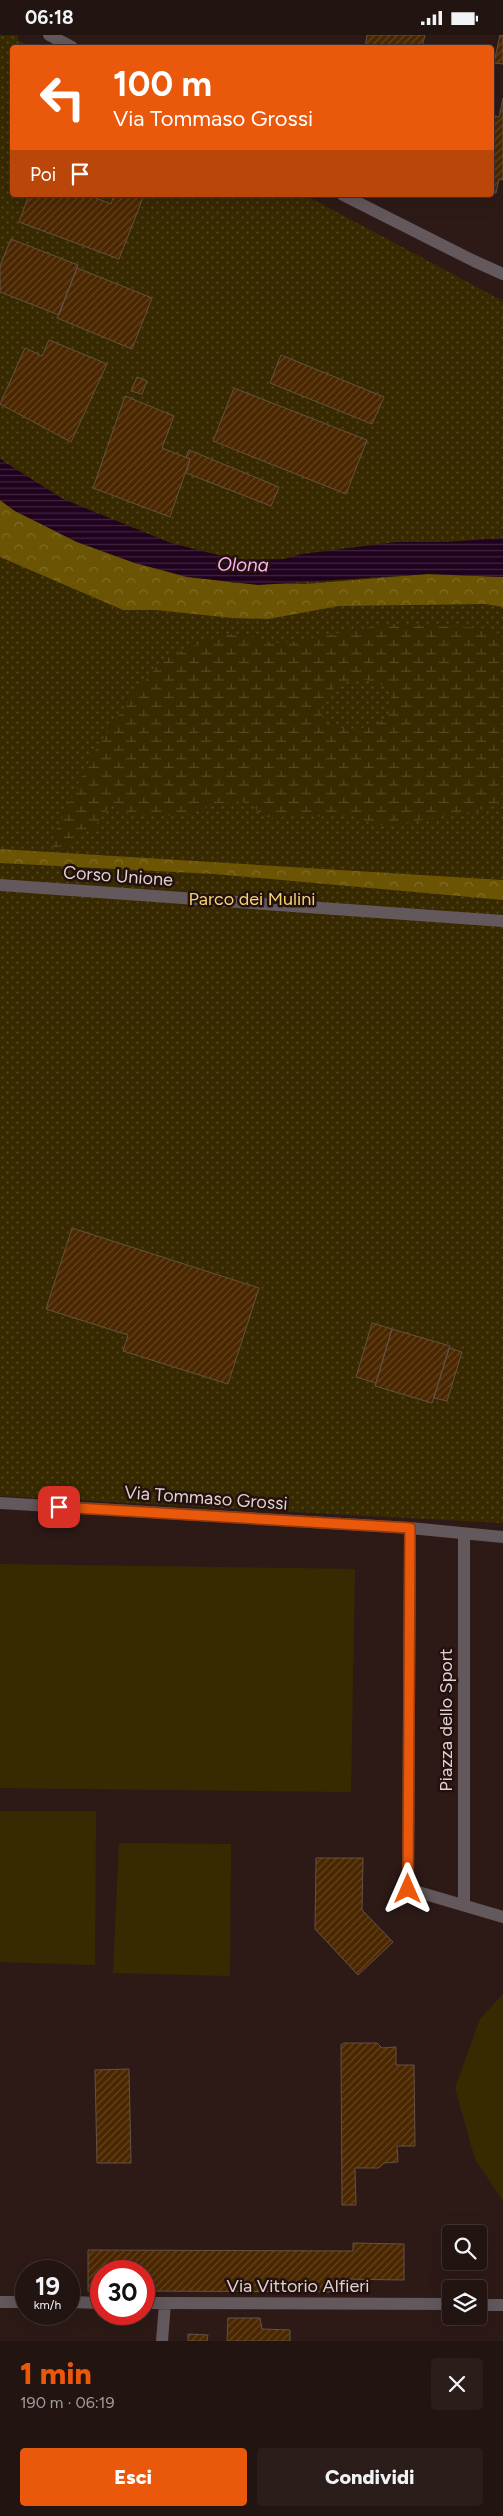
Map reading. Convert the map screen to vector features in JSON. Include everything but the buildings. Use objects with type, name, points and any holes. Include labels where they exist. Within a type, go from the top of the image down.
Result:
[{"type":"street","points":[[49,35],[68,45]]},
{"type":"street","points":[[347,197],[503,274]]},
{"type":"street","name":"Corso Unione","points":[[0,885],[503,921]]},
{"type":"street","name":"Via Tommaso Grossi","points":[[0,1503],[410,1528],[503,1537]]},
{"type":"street","name":"Piazza dello Sport","points":[[410,1528],[408,1889],[464,1905],[464,1534]]},
{"type":"street","points":[[464,1905],[503,1917]]},
{"type":"street","points":[[0,2302],[15,2302]]},
{"type":"street","name":"Via Vittorio Alfieri","points":[[155,2303],[442,2304]]},
{"type":"street","points":[[162,2341],[165,2303]]},
{"type":"street","points":[[487,2305],[503,2305]]},
{"type":"green space","name":"Parco dei Mulini","points":[[0,35],[18,35],[18,40],[28,45],[10,45],[10,197],[309,197],[503,301],[503,1523],[0,1496]]},
{"type":"green space","points":[[0,500],[15,511],[77,542],[135,563],[234,583],[306,584],[428,574],[503,577],[503,607],[485,604],[339,606],[268,619],[232,618],[156,610],[123,610],[0,557]]},
{"type":"green space","points":[[389,624],[494,630],[503,638],[503,799],[476,812],[456,813],[392,826],[373,824],[353,816],[315,817],[301,814],[271,818],[261,815],[253,806],[241,801],[212,806],[179,816],[131,815],[115,806],[110,806],[93,829],[82,833],[69,849],[53,848],[53,837],[91,757],[129,700],[157,667],[171,655],[223,634],[247,635],[273,643],[290,642]],"holes":[[[363,679],[387,687],[392,704],[386,717],[373,725],[357,729],[341,728],[328,722],[321,713],[325,699],[332,689],[341,684]]]},
{"type":"green space","points":[[0,849],[503,880],[503,900],[214,874],[0,863]]},
{"type":"green space","points":[[0,1564],[355,1569],[351,1792],[0,1788]]},
{"type":"green space","points":[[0,1811],[96,1811],[95,1965],[0,1962]]},
{"type":"green space","points":[[119,1843],[231,1844],[230,1976],[113,1973]]},
{"type":"green space","points":[[503,1994],[503,2201],[475,2159],[455,2088],[480,2019]]},
{"type":"water","name":"Olona","points":[[0,459],[63,499],[171,543],[226,557],[243,560],[284,559],[302,554],[396,542],[445,542],[503,538],[503,577],[428,574],[258,585],[187,577],[135,563],[77,542],[15,511],[0,500]]},
{"type":"route","points":[[59,1507],[410,1528],[408,1889]]}]
